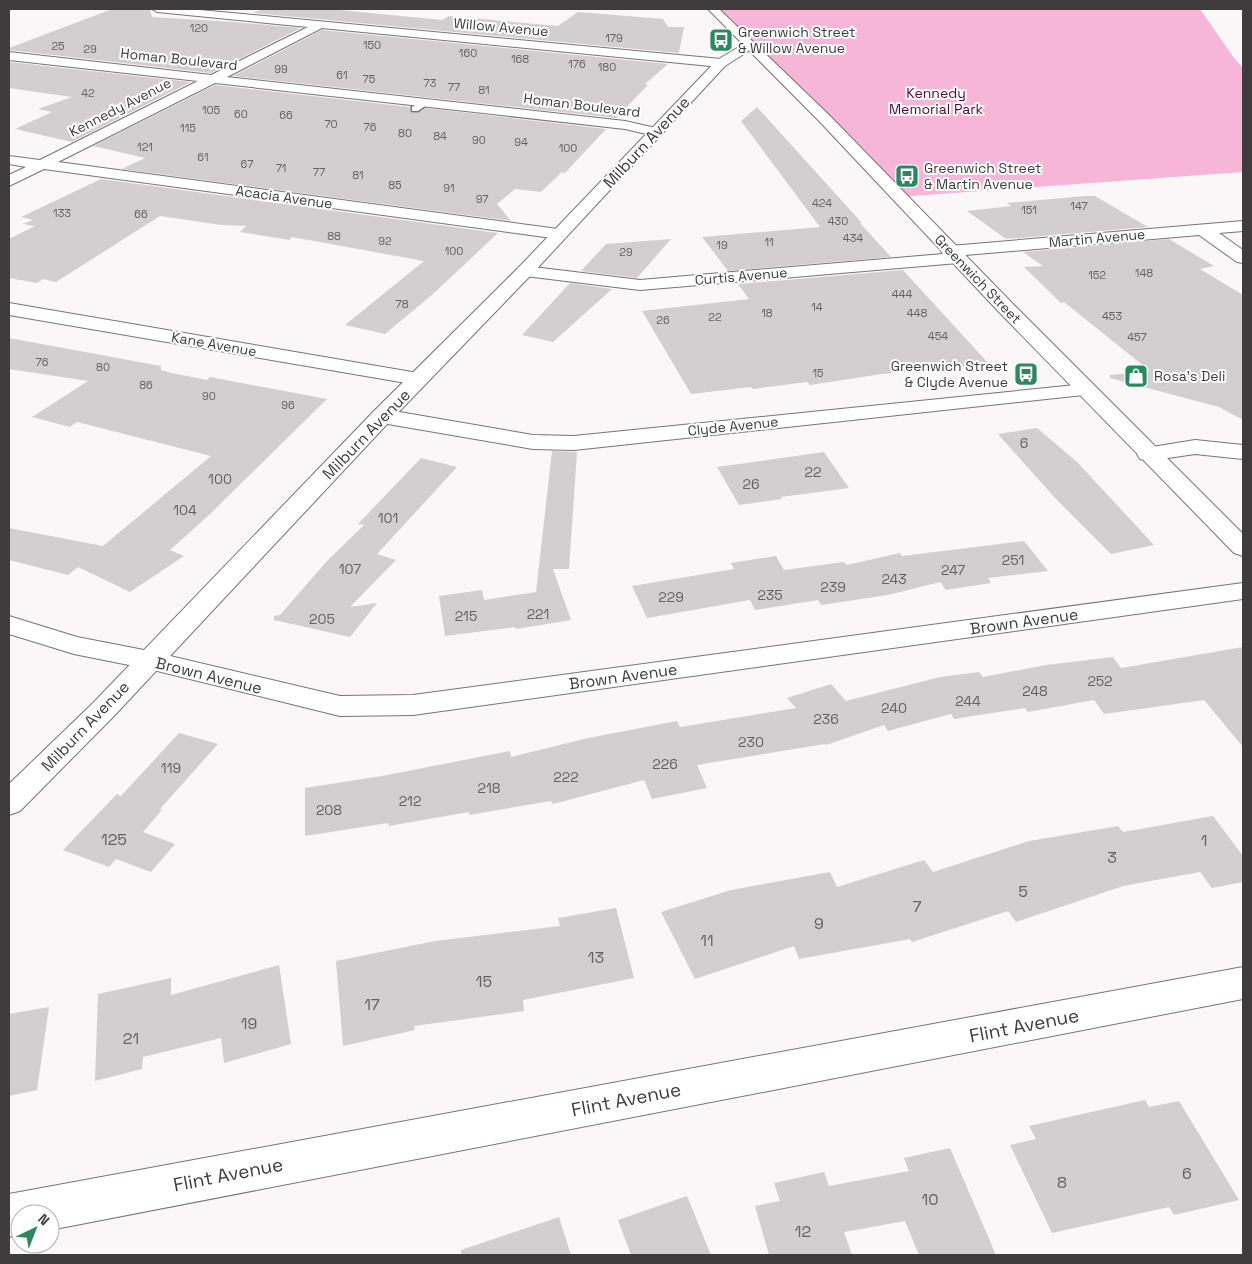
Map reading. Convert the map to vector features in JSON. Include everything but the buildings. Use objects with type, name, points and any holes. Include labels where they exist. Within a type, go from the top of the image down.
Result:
[{"type":"street","name":"Willow Avenue","points":[[157,9],[721,63]]},
{"type":"street","name":"Greenwich Street","points":[[714,9],[825,119],[1148,454],[1243,548]]},
{"type":"street","name":"Kennedy Avenue","points":[[9,181],[345,13]]},
{"type":"street","points":[[721,63],[749,45]]},
{"type":"street","name":"Homan Boulevard","points":[[11,60],[213,79],[618,132],[654,132]]},
{"type":"street","name":"Homan Boulevard","points":[[11,60],[200,85],[420,106]]},
{"type":"street","name":"Milburn Avenue","points":[[9,803],[103,710],[382,416],[525,271],[721,63]]},
{"type":"street","name":"Acacia Avenue","points":[[9,160],[559,234]]},
{"type":"street","name":"Martin Avenue","points":[[954,254],[1243,226]]},
{"type":"street","points":[[1202,229],[1243,258]]},
{"type":"street","name":"Curtis Avenue","points":[[525,271],[640,285],[954,254]]},
{"type":"street","name":"Kane Avenue","points":[[9,309],[418,379]]},
{"type":"street","name":"Clyde Avenue","points":[[382,416],[532,442],[574,443],[1086,390]]},
{"type":"street","points":[[1148,454],[1195,447],[1243,452]]},
{"type":"street","name":"Brown Avenue","points":[[9,624],[74,645],[149,660],[340,706],[413,705],[1243,591]]},
{"type":"street","name":"Flint Avenue","points":[[9,1216],[1243,983]]},
{"type":"green space","name":"Kennedy Memorial Park","points":[[713,9],[1200,9],[1243,68],[1243,172],[899,197]]},
{"type":"place","name":"Greenwich Street & Willow Avenue","points":[[721,40]]},
{"type":"place","name":"Greenwich Street & Martin Avenue","points":[[907,176]]},
{"type":"place","name":"Greenwich Street & Clyde Avenue","points":[[1026,374]]},
{"type":"place","name":"Rosa's Deli","points":[[1136,376]]}]
